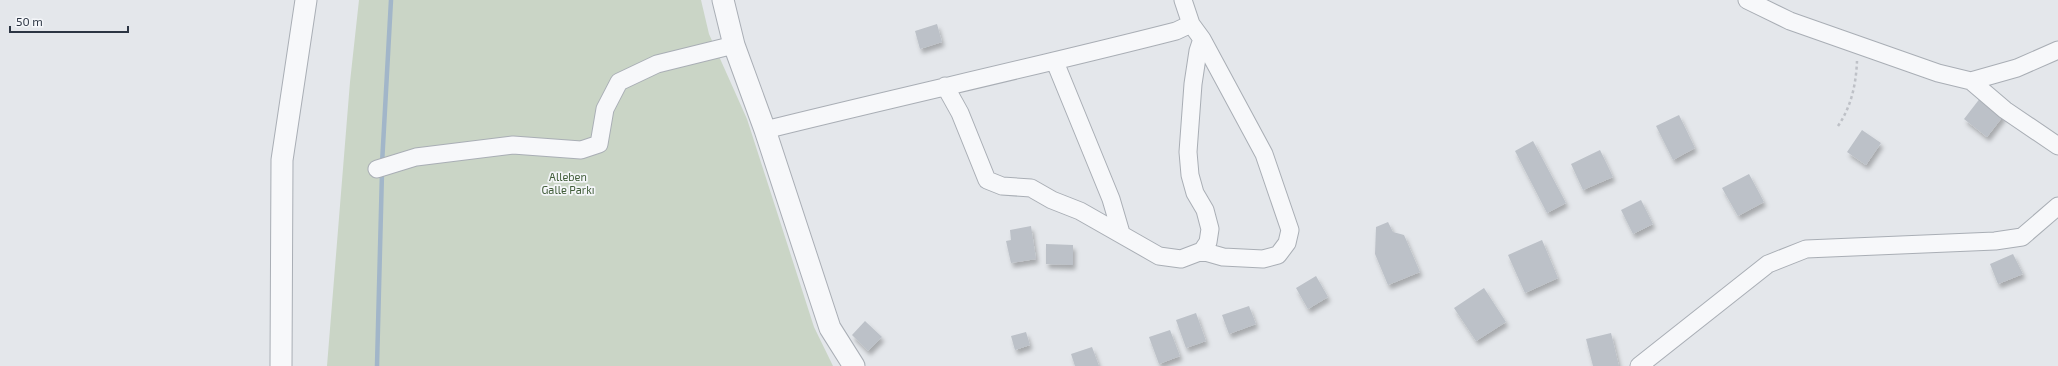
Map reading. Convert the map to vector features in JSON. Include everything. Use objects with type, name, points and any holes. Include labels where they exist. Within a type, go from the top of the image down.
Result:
[{"type":"street","points":[[281,366],[282,160],[306,0]]},
{"type":"street","points":[[722,0],[734,45],[765,130],[830,328],[854,366]]},
{"type":"street","points":[[945,86],[960,113],[987,180],[1002,186],[1031,188],[1052,200],[1080,211],[1159,256],[1181,259],[1202,251],[1223,256],[1263,259],[1278,255],[1287,244],[1290,230],[1264,154],[1202,38],[1191,24],[1184,0]]},
{"type":"street","points":[[1747,0],[1790,21],[1938,73],[1972,82],[2005,110],[2058,146]]},
{"type":"street","points":[[765,130],[945,86],[1054,62],[1176,31],[1191,24]]},
{"type":"street","points":[[1202,38],[1198,51],[1193,84],[1188,152],[1190,175],[1195,193],[1205,210],[1210,229],[1208,242],[1202,251]]},
{"type":"street","points":[[377,169],[416,157],[513,145],[581,150],[599,144],[605,109],[619,82],[657,64],[734,45]]},
{"type":"street","points":[[1972,82],[2017,68],[2058,50]]},
{"type":"street","points":[[1054,62],[1111,199],[1121,233]]},
{"type":"street","points":[[1638,366],[1768,264],[1806,249],[1995,240],[2022,237],[2058,206]]},
{"type":"path","points":[[1838,126],[1845,115],[1853,93],[1858,45]]},
{"type":"green space","name":"Alleben Galle Parkı","points":[[359,0],[701,0],[709,34],[747,119],[814,327],[833,366],[327,366],[350,82]]},
{"type":"building","points":[[937,24],[942,42],[920,49],[915,31]]},
{"type":"building","points":[[1981,97],[2004,115],[1987,137],[1964,119]]},
{"type":"building","points":[[1679,115],[1695,148],[1673,160],[1656,126]]},
{"type":"building","points":[[1862,130],[1881,143],[1866,165],[1847,152]]},
{"type":"building","points":[[1533,141],[1566,203],[1547,213],[1515,151]]},
{"type":"building","points":[[1600,150],[1613,177],[1583,190],[1571,164]]},
{"type":"building","points":[[1749,174],[1764,202],[1738,216],[1722,188]]},
{"type":"building","points":[[1641,200],[1653,224],[1633,234],[1621,210]]},
{"type":"building","points":[[1388,222],[1393,232],[1404,235],[1420,272],[1388,285],[1375,254],[1376,227]]},
{"type":"building","points":[[1031,226],[1036,259],[1011,263],[1006,241],[1011,240],[1010,230]]},
{"type":"building","points":[[1542,240],[1558,278],[1525,293],[1508,255]]},
{"type":"building","points":[[1046,244],[1073,245],[1073,265],[1046,264]]},
{"type":"building","points":[[2013,254],[2023,274],[1998,284],[1990,264]]},
{"type":"building","points":[[1316,276],[1328,297],[1308,309],[1296,288]]},
{"type":"building","points":[[1484,288],[1506,322],[1476,341],[1454,308]]},
{"type":"building","points":[[1249,306],[1256,324],[1229,334],[1222,315]]},
{"type":"building","points":[[1196,313],[1206,341],[1186,348],[1176,320]]},
{"type":"building","points":[[865,321],[882,337],[868,351],[852,335]]},
{"type":"building","points":[[1170,330],[1180,356],[1159,364],[1149,337]]},
{"type":"building","points":[[1026,332],[1030,345],[1015,350],[1011,336]]},
{"type":"building","points":[[1611,333],[1619,366],[1593,366],[1586,339]]},
{"type":"building","points":[[1092,347],[1099,366],[1075,366],[1071,354]]},
{"type":"waterway","points":[[382,164],[391,0]]},
{"type":"waterway","points":[[377,366],[382,172]]}]
